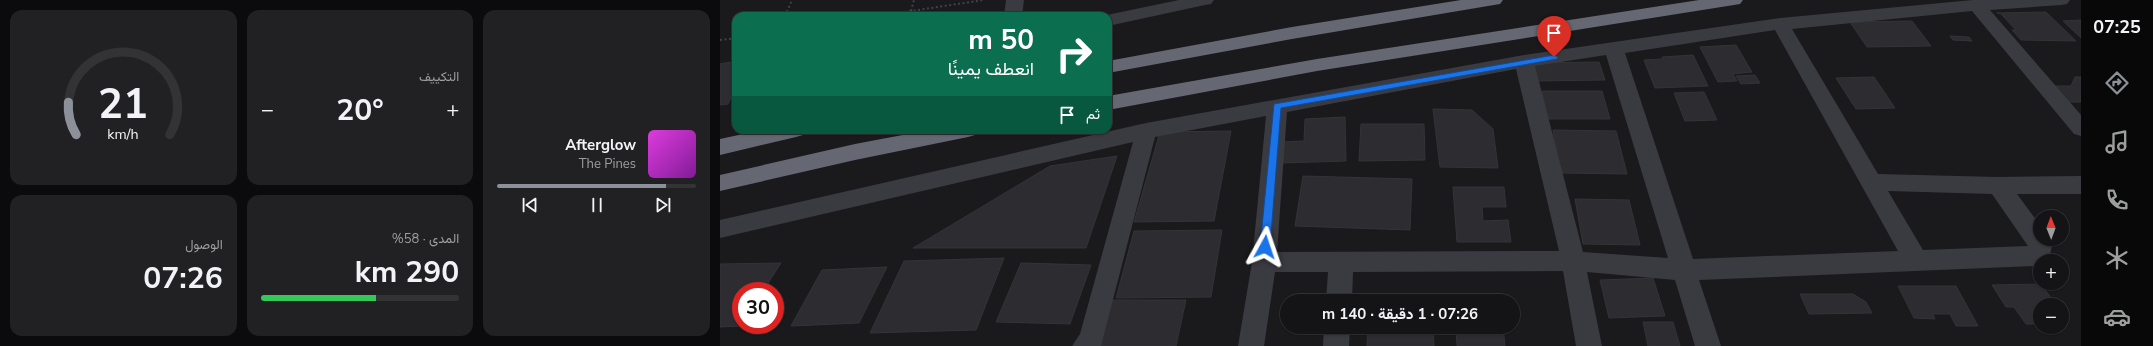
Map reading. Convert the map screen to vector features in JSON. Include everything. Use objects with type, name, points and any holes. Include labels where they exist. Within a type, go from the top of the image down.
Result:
[{"type":"highway","points":[[1112,66],[1292,33],[1494,0]]},
{"type":"highway","points":[[1112,102],[1317,65],[1734,0]]},
{"type":"highway","points":[[720,147],[778,134]]},
{"type":"highway","points":[[720,183],[855,152],[947,134]]},
{"type":"street","points":[[1014,12],[1015,0]]},
{"type":"street","points":[[1112,19],[1205,0]]},
{"type":"street","points":[[724,233],[1146,131],[1524,61],[1780,24],[1977,5],[2061,0]]},
{"type":"street","points":[[1977,5],[2081,129]]},
{"type":"street","points":[[1780,24],[1917,262]]},
{"type":"street","points":[[1614,49],[1708,346]]},
{"type":"street","points":[[1524,61],[1573,261],[1589,346]]},
{"type":"street","points":[[1251,346],[1264,262],[1277,106]]},
{"type":"street","points":[[1085,346],[1091,340],[1146,131]]},
{"type":"street","points":[[1872,182],[1998,186],[2081,185]]},
{"type":"street","points":[[1264,262],[1573,261],[1684,270],[1917,262],[2037,256],[2040,250],[2040,243],[1998,186]]},
{"type":"street","points":[[1339,294],[1341,262]]},
{"type":"street","points":[[1336,346],[1337,334]]},
{"type":"path","points":[[787,12],[792,0]]},
{"type":"path","points":[[911,11],[914,0]]},
{"type":"path","points":[[904,12],[984,0]]},
{"type":"path","points":[[720,40],[732,38]]},
{"type":"building","points":[[2046,12],[2076,41],[2021,40],[2012,30],[2016,30],[2000,13],[1997,13]]},
{"type":"building","points":[[2081,20],[2081,38],[2063,21]]},
{"type":"building","points":[[1912,21],[1931,46],[1867,47],[1850,22]]},
{"type":"building","points":[[1950,36],[1969,37],[1972,41],[1953,40]]},
{"type":"building","points":[[1736,45],[1752,72],[1733,74],[1737,81],[1718,82],[1700,47]]},
{"type":"building","points":[[1693,55],[1708,86],[1655,88],[1644,60]]},
{"type":"building","points":[[732,62],[732,95],[728,104],[720,105],[720,64]]},
{"type":"building","points":[[1599,62],[1605,80],[1535,81],[1531,63]]},
{"type":"building","points":[[1755,75],[1760,83],[1741,84],[1736,76]]},
{"type":"building","points":[[1874,77],[1895,108],[1856,109],[1836,78]]},
{"type":"building","points":[[2075,77],[2081,77],[2081,102],[2066,102],[2053,86],[2071,86]]},
{"type":"building","points":[[1542,91],[1602,91],[1610,119],[1547,119]]},
{"type":"building","points":[[1704,92],[1717,120],[1685,121],[1674,93]]},
{"type":"building","points":[[1433,109],[1472,110],[1493,129],[1498,168],[1440,167]]},
{"type":"building","points":[[1345,117],[1346,161],[1281,163],[1283,142],[1304,141],[1305,119]]},
{"type":"building","points":[[1361,124],[1424,124],[1425,160],[1359,161]]},
{"type":"building","points":[[1553,130],[1616,131],[1627,174],[1560,173]]},
{"type":"building","points":[[1231,131],[1214,221],[1134,222],[1160,132]]},
{"type":"building","points":[[1117,156],[1086,248],[913,248],[1050,166]]},
{"type":"building","points":[[1303,176],[1412,179],[1410,230],[1295,226]]},
{"type":"building","points":[[1453,187],[1504,187],[1506,207],[1482,207],[1483,221],[1508,220],[1511,242],[1457,242]]},
{"type":"building","points":[[1575,199],[1629,200],[1640,245],[1583,244]]},
{"type":"building","points":[[1222,230],[1211,297],[1116,298],[1134,231]]},
{"type":"building","points":[[1004,258],[976,330],[870,333],[904,261]]},
{"type":"building","points":[[781,263],[769,282],[732,282],[732,326],[720,327],[720,264]]},
{"type":"building","points":[[1021,263],[1091,265],[1070,324],[996,322]]},
{"type":"building","points":[[887,267],[859,323],[791,326],[822,270]]},
{"type":"building","points":[[1653,278],[1665,316],[1609,318],[1600,280]]},
{"type":"building","points":[[2033,284],[2033,290],[2045,290],[2051,298],[2033,298],[2033,324],[2026,324],[2014,307],[2006,307],[1992,285]]},
{"type":"building","points":[[1898,286],[1956,286],[1978,326],[1956,326],[1950,314],[1933,314],[1935,319],[1914,318]]},
{"type":"building","points":[[1800,294],[1853,294],[1866,302],[1872,313],[1809,314]]},
{"type":"building","points":[[1113,300],[1186,300],[1176,346],[1099,346]]},
{"type":"building","points":[[1643,322],[1673,322],[1680,346],[1648,346]]},
{"type":"building","points":[[1368,334],[1433,334],[1434,346],[1367,346]]},
{"type":"building","points":[[1456,334],[1504,334],[1505,346],[1457,346]]},
{"type":"route","points":[[1265,247],[1277,106],[1524,61],[1554,57]]}]
